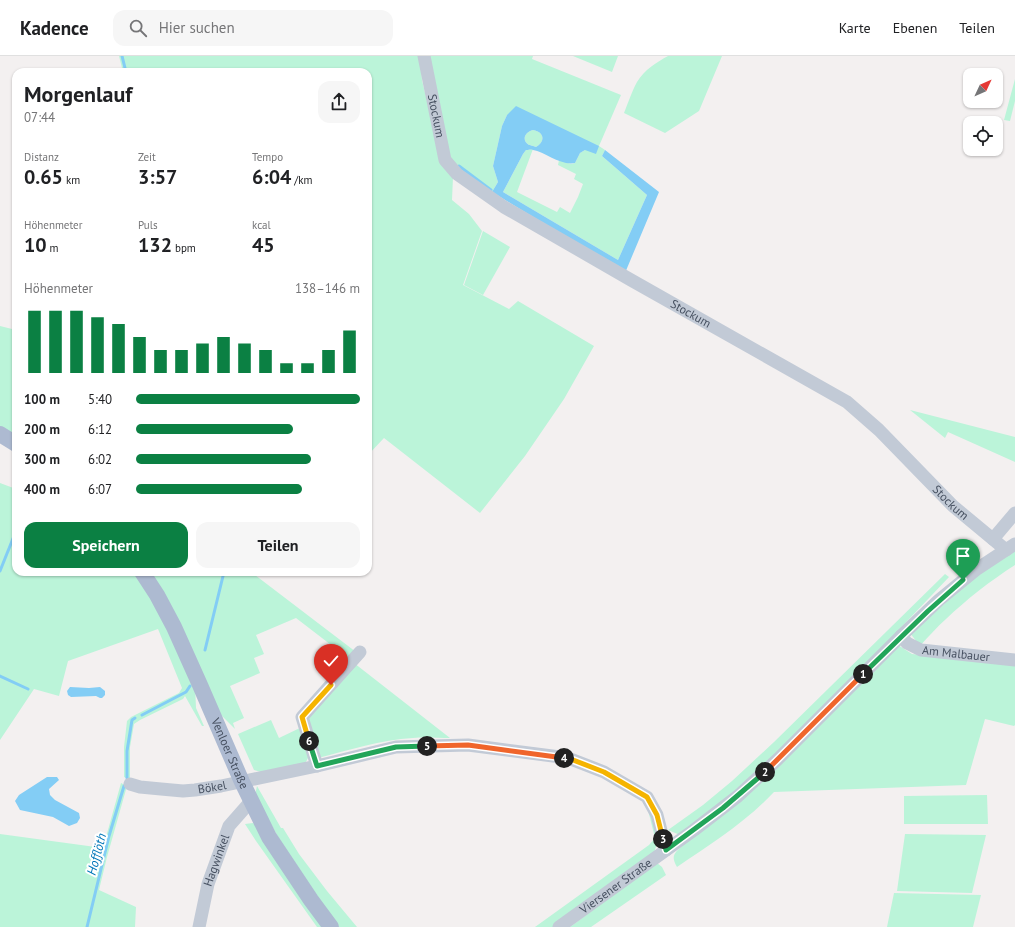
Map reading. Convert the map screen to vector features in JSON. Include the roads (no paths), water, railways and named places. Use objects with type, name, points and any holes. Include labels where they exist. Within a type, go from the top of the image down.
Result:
[{"type":"main road","points":[[0,434],[12,442]]},
{"type":"main road","name":"Venloer Straße","points":[[145,576],[157,595],[174,627],[242,782],[269,837],[310,900],[331,927]]},
{"type":"street","name":"Stockum","points":[[424,56],[445,160],[457,174],[511,210],[631,280],[847,402],[879,430],[953,506],[994,538],[1011,547]]},
{"type":"street","points":[[994,538],[1015,513]]},
{"type":"street","name":"Viersener Straße","points":[[559,927],[723,808],[754,782],[939,600],[977,569],[1011,547]]},
{"type":"street","name":"Am Malbauer","points":[[901,636],[907,643],[921,650],[1015,660]]},
{"type":"street","points":[[317,766],[302,717],[360,652]]},
{"type":"street","name":"Bökel","points":[[130,784],[150,788],[183,790],[202,789],[317,766],[396,747],[468,745],[568,758],[604,772],[647,797],[657,815],[666,850]]},
{"type":"street","name":"Hagwinkel","points":[[199,927],[208,884],[229,826],[251,801]]},
{"type":"water","points":[[516,106],[599,146],[596,154],[585,150],[580,153],[575,163],[564,163],[538,151],[526,150],[503,192],[618,260],[647,195],[602,156],[605,150],[659,192],[625,273],[492,192],[498,182],[493,166],[502,126],[507,115]],"holes":[[[533,130],[537,131],[542,137],[541,142],[536,147],[529,145],[525,141],[526,134]]]},
{"type":"water","points":[[70,687],[100,687],[105,691],[105,695],[102,698],[96,696],[71,697],[68,695],[67,691]]},
{"type":"water","points":[[47,777],[57,777],[59,780],[49,789],[50,795],[55,800],[79,813],[80,818],[77,823],[69,826],[53,817],[20,810],[15,801],[19,795]]},
{"type":"waterway","name":"Hofflöth","points":[[122,56],[125,68]]},
{"type":"waterway","points":[[459,166],[491,190]]},
{"type":"waterway","points":[[0,571],[12,541]]},
{"type":"waterway","name":"Hofflöth","points":[[205,650],[223,576]]},
{"type":"waterway","points":[[0,676],[28,689]]},
{"type":"waterway","name":"Hofflöth","points":[[142,715],[186,692],[190,686]]},
{"type":"waterway","name":"Hofflöth","points":[[127,778],[127,751],[132,720],[135,718]]},
{"type":"waterway","name":"Hofflöth","points":[[87,927],[109,836],[124,786]]}]
